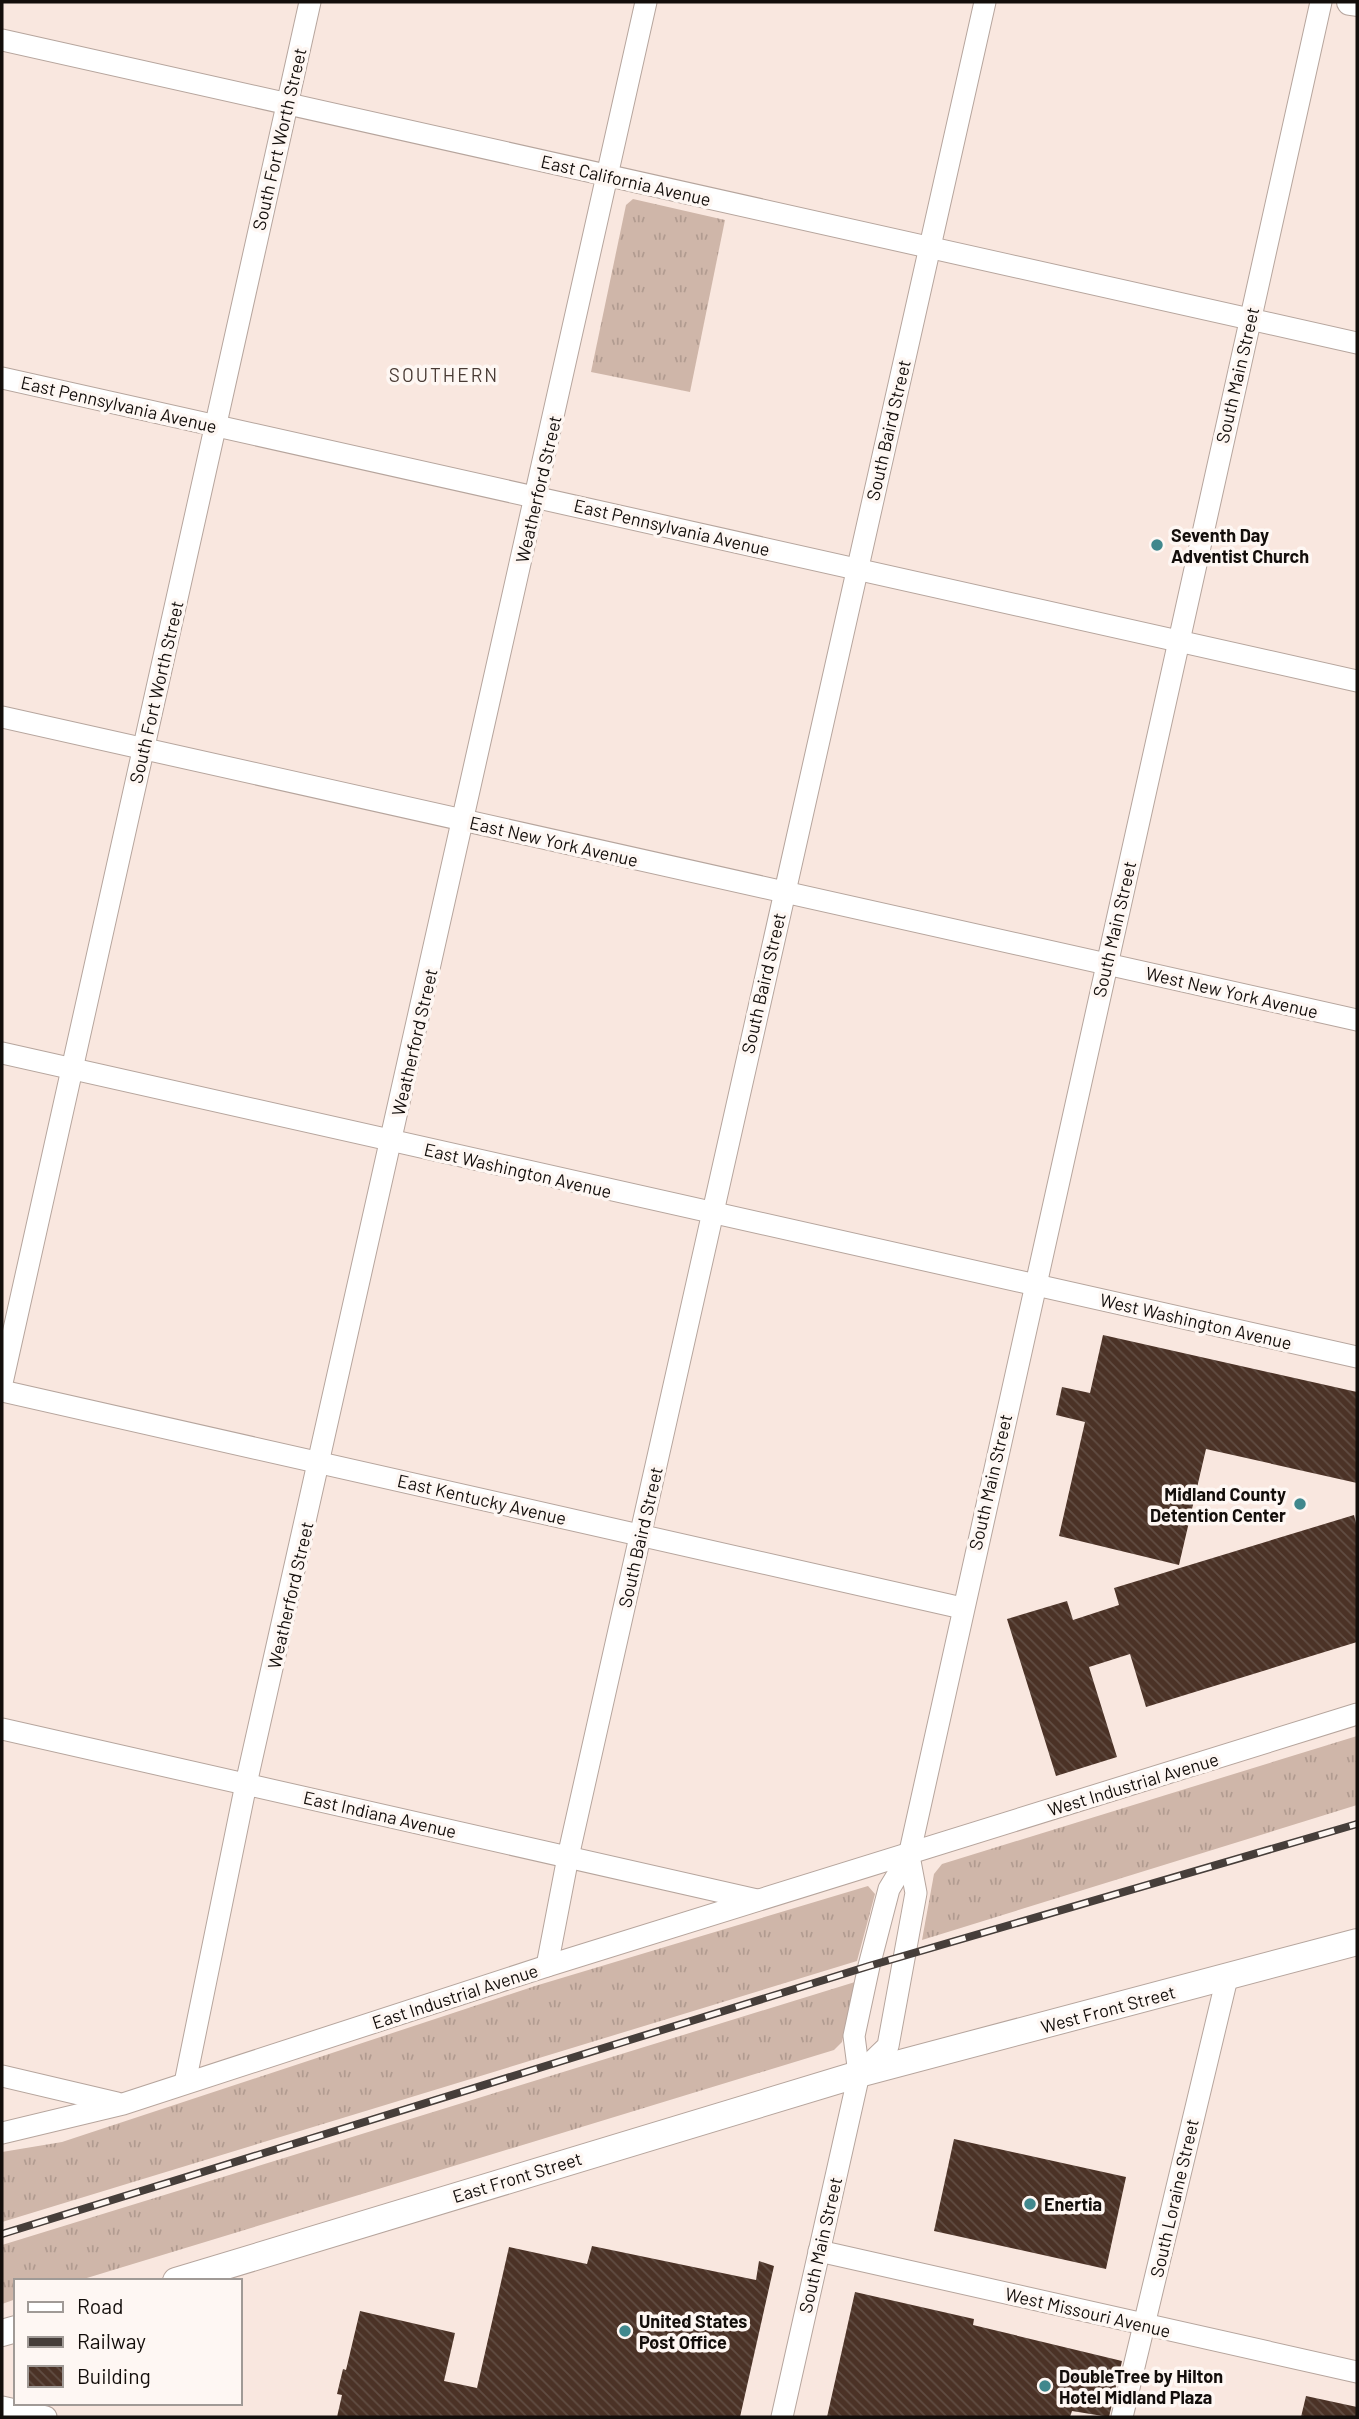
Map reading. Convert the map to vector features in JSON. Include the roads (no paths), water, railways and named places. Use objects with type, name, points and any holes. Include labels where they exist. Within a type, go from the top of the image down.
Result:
[{"type":"main road","points":[[1350,2],[1357,4]]},
{"type":"main road","name":"West Front Street","points":[[859,2074],[1357,1942]]},
{"type":"main road","name":"East Front Street","points":[[183,2279],[859,2074]]},
{"type":"street","name":"South Fort Worth Street","points":[[2,1382],[310,2]]},
{"type":"street","name":"Weatherford Street","points":[[185,2083],[246,1784],[646,2]]},
{"type":"street","name":"South Baird Street","points":[[547,1966],[568,1857],[640,1534],[985,2]]},
{"type":"street","name":"South Main Street","points":[[782,2417],[859,2074],[854,2036],[869,1966],[889,1889],[909,1856],[1321,2]]},
{"type":"street","name":"East California Avenue","points":[[2,40],[1357,343]]},
{"type":"street","name":"East Pennsylvania Avenue","points":[[2,378],[1357,681]]},
{"type":"street","name":"East New York Avenue","points":[[2,717],[1106,964]]},
{"type":"street","name":"West New York Avenue","points":[[1106,964],[1357,1020]]},
{"type":"street","name":"East Washington Avenue","points":[[2,1053],[1034,1285]]},
{"type":"street","name":"West Washington Avenue","points":[[1034,1285],[1356,1353]]},
{"type":"street","name":"East Kentucky Avenue","points":[[2,1391],[962,1608]]},
{"type":"street","name":"West Industrial Avenue","points":[[909,1856],[1357,1714]]},
{"type":"street","name":"East Indiana Avenue","points":[[2,1729],[759,1900]]},
{"type":"street","name":"South Main Street","points":[[859,2074],[888,2046],[916,1893],[909,1856]]},
{"type":"street","name":"East Industrial Avenue","points":[[2,2133],[123,2104],[547,1966],[909,1856]]},
{"type":"street","name":"South Loraine Street","points":[[1122,2417],[1227,1978]]},
{"type":"street","points":[[2,2076],[123,2104]]},
{"type":"street","name":"West Missouri Avenue","points":[[819,2251],[1357,2372]]},
{"type":"street","points":[[2,2407],[46,2417]]},
{"type":"railway","points":[[2,2234],[869,1966],[1357,1824]]},
{"type":"place","name":"Seventh Day Adventist Church","points":[[1157,545]]},
{"type":"place","name":"Midland County Detention Center","points":[[1300,1504]]},
{"type":"place","name":"Enertia","points":[[1030,2204]]},
{"type":"place","name":"United States Post Office","points":[[625,2331]]},
{"type":"place","name":"DoubleTree by Hilton Hotel Midland Plaza","points":[[1045,2386]]},
{"type":"district","name":"SOUTHERN","points":[[444,374]]}]
